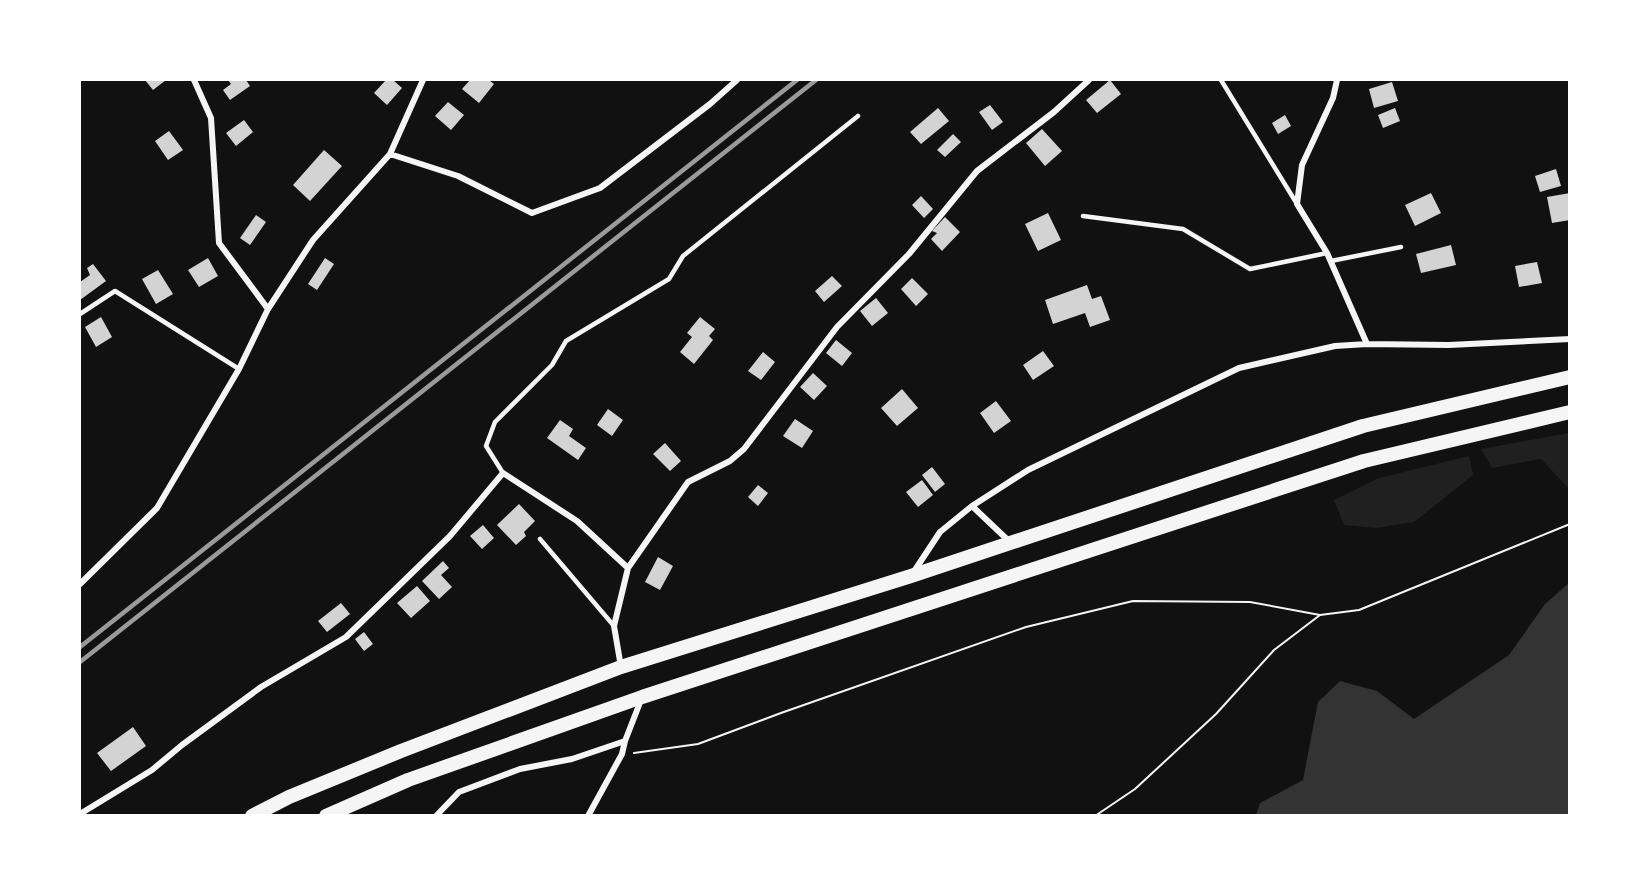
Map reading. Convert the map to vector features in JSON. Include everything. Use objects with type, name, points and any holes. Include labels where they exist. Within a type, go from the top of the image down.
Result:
[{"type":"main road","points":[[252,816],[289,797],[401,751],[621,667],[1011,544],[1363,426],[1569,377]]},
{"type":"main road","points":[[326,816],[408,780],[642,698],[1364,461],[1569,412]]},
{"type":"street","points":[[194,80],[211,118],[219,243],[268,309]]},
{"type":"street","points":[[80,584],[157,508],[239,369],[268,309],[314,240],[390,154],[423,80]]},
{"type":"street","points":[[390,154],[458,176],[532,213],[600,188],[710,104],[737,80]]},
{"type":"street","points":[[621,667],[614,627],[628,568],[688,482],[730,461],[744,449],[837,327],[909,254],[977,171],[1054,112],[1089,80]]},
{"type":"street","points":[[1337,80],[1333,98],[1302,165],[1297,204],[1327,253],[1367,344]]},
{"type":"street","points":[[911,576],[940,532],[972,506],[1028,470],[1239,368],[1335,346],[1449,345],[1569,339]]},
{"type":"street","points":[[80,814],[152,770],[261,687],[346,638],[450,536],[503,472],[577,521],[628,568]]},
{"type":"street","points":[[972,506],[1011,544]]},
{"type":"street","points":[[588,816],[622,754],[642,698]]},
{"type":"street","points":[[436,816],[459,792],[520,769],[572,759],[625,741]]},
{"type":"lane","points":[[1221,80],[1297,204]]},
{"type":"lane","points":[[503,472],[486,446],[495,422],[552,365],[567,341],[669,279],[683,255],[858,116]]},
{"type":"lane","points":[[1083,216],[1183,229],[1250,269],[1327,253]]},
{"type":"lane","points":[[1331,261],[1401,247]]},
{"type":"lane","points":[[80,314],[115,291],[239,369]]},
{"type":"lane","points":[[540,539],[614,627]]},
{"type":"path","points":[[622,754],[698,744],[1026,627],[1133,601],[1250,602],[1320,615],[1359,610],[1569,524]]},
{"type":"path","points":[[1095,816],[1135,789],[1216,714],[1274,650],[1320,615]]},
{"type":"shaded area","points":[[1569,433],[1569,489],[1541,459],[1492,468],[1481,449]]},
{"type":"shaded area","points":[[1469,456],[1473,475],[1414,522],[1376,528],[1344,525],[1334,500],[1379,478]]},
{"type":"shaded area","points":[[1569,583],[1569,815],[1256,815],[1260,803],[1303,780],[1318,702],[1340,681],[1377,691],[1414,719],[1509,655],[1545,604]]},
{"type":"building","points":[[145,80],[166,80],[153,90]]},
{"type":"building","points":[[228,80],[246,80],[250,86],[230,100],[223,90],[231,84]]},
{"type":"building","points":[[386,80],[393,80],[402,88],[387,105],[374,93]]},
{"type":"building","points":[[470,80],[489,80],[494,84],[479,103],[462,89]]},
{"type":"building","points":[[1110,80],[1121,94],[1097,113],[1086,100]]},
{"type":"building","points":[[1392,82],[1398,101],[1374,108],[1369,89]]},
{"type":"building","points":[[448,102],[464,115],[451,130],[435,116]]},
{"type":"building","points":[[990,105],[1003,122],[992,130],[979,112]]},
{"type":"building","points":[[938,108],[949,121],[921,144],[910,132]]},
{"type":"building","points":[[1395,108],[1400,121],[1383,128],[1378,115]]},
{"type":"building","points":[[1285,115],[1291,126],[1278,134],[1272,123]]},
{"type":"building","points":[[244,120],[253,132],[236,146],[226,133]]},
{"type":"building","points":[[1042,129],[1062,151],[1045,166],[1026,143]]},
{"type":"building","points":[[169,131],[183,150],[168,160],[155,141]]},
{"type":"building","points":[[953,134],[961,142],[945,157],[937,150]]},
{"type":"building","points":[[324,150],[342,166],[310,201],[293,185]]},
{"type":"building","points":[[1556,169],[1561,186],[1540,192],[1535,176]]},
{"type":"building","points":[[1431,193],[1441,213],[1415,226],[1405,205]]},
{"type":"building","points":[[1570,193],[1570,220],[1552,223],[1547,197]]},
{"type":"building","points":[[921,196],[933,209],[924,218],[912,205]]},
{"type":"building","points":[[1048,213],[1061,240],[1038,251],[1025,224]]},
{"type":"building","points":[[256,215],[266,222],[250,245],[240,238]]},
{"type":"building","points":[[945,217],[960,232],[942,251],[931,239],[937,233],[932,231]]},
{"type":"building","points":[[1451,245],[1456,265],[1421,273],[1416,254]]},
{"type":"building","points":[[208,258],[218,276],[199,287],[188,270]]},
{"type":"building","points":[[325,258],[334,264],[317,290],[308,284]]},
{"type":"building","points":[[1537,262],[1542,283],[1519,287],[1515,266]]},
{"type":"building","points":[[93,264],[106,281],[80,300],[80,282],[90,275],[87,268]]},
{"type":"building","points":[[158,270],[173,294],[156,304],[142,279]]},
{"type":"building","points":[[832,276],[842,286],[824,302],[815,291]]},
{"type":"building","points":[[912,278],[928,294],[916,306],[901,289]]},
{"type":"building","points":[[1087,285],[1092,299],[1101,296],[1110,320],[1090,327],[1085,313],[1053,324],[1045,300]]},
{"type":"building","points":[[876,298],[888,313],[872,326],[860,311]]},
{"type":"building","points":[[101,317],[112,337],[96,347],[85,327]]},
{"type":"building","points":[[700,317],[715,329],[709,336],[713,340],[694,364],[680,352],[692,337],[687,333]]},
{"type":"building","points":[[836,340],[852,353],[842,366],[826,353]]},
{"type":"building","points":[[1043,351],[1054,366],[1033,380],[1023,365]]},
{"type":"building","points":[[763,352],[775,362],[761,380],[748,371]]},
{"type":"building","points":[[813,373],[827,386],[814,400],[800,387]]},
{"type":"building","points":[[902,389],[918,408],[897,426],[881,408]]},
{"type":"building","points":[[996,401],[1011,421],[994,433],[980,413]]},
{"type":"building","points":[[608,409],[623,420],[612,436],[597,425]]},
{"type":"building","points":[[795,419],[813,431],[802,448],[783,436]]},
{"type":"building","points":[[560,420],[573,429],[569,436],[586,448],[578,460],[547,438]]},
{"type":"building","points":[[665,443],[681,461],[670,471],[653,454]]},
{"type":"building","points":[[932,467],[945,484],[935,492],[922,475]]},
{"type":"building","points":[[922,480],[933,495],[918,507],[906,492]]},
{"type":"building","points":[[758,485],[768,493],[758,506],[748,497]]},
{"type":"building","points":[[519,504],[535,521],[524,532],[526,536],[516,545],[497,525]]},
{"type":"building","points":[[483,525],[494,538],[482,549],[470,536]]},
{"type":"building","points":[[658,557],[673,566],[660,590],[645,582]]},
{"type":"building","points":[[443,561],[449,568],[441,575],[452,587],[439,599],[422,581]]},
{"type":"building","points":[[417,586],[430,601],[411,618],[397,603]]},
{"type":"building","points":[[341,603],[350,614],[327,632],[318,621]]},
{"type":"building","points":[[364,632],[373,644],[364,651],[355,639]]},
{"type":"building","points":[[133,727],[146,746],[111,771],[97,753]]},
{"type":"railway","points":[[80,647],[797,80]]},
{"type":"railway","points":[[80,662],[816,80]]}]
